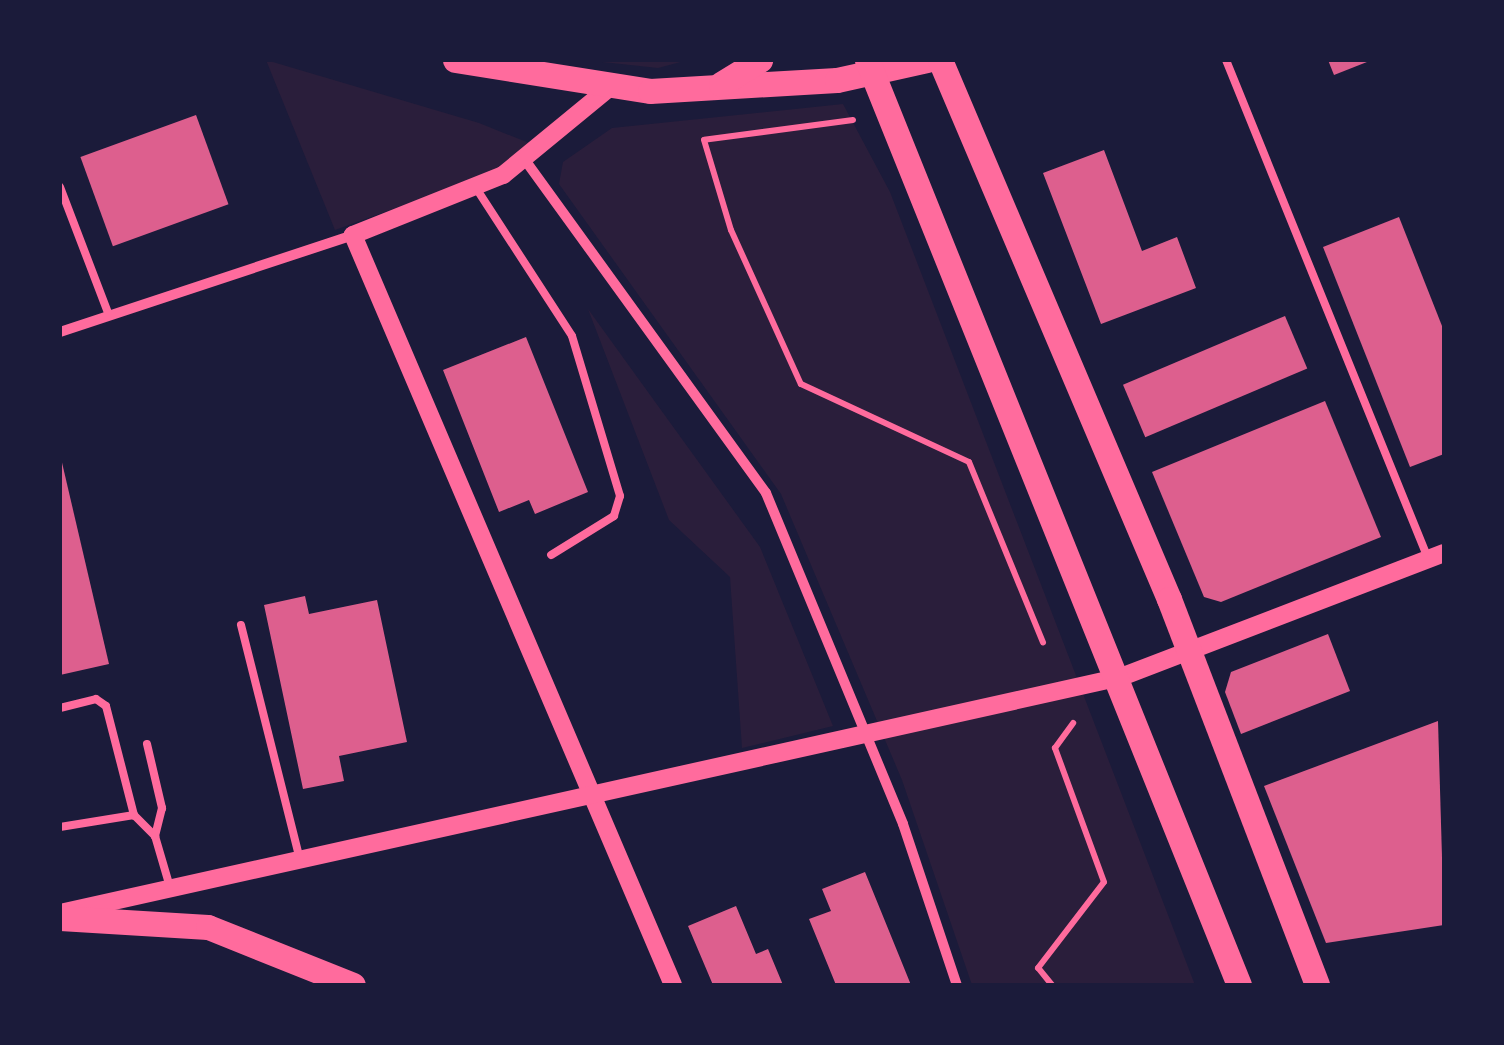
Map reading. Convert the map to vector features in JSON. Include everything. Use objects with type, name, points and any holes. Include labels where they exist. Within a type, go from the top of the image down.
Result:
[{"type":"main road","points":[[455,60],[609,88],[707,90],[927,60]]},
{"type":"main road","points":[[707,90],[760,60]]},
{"type":"main road","points":[[940,60],[1190,653],[1317,985]]},
{"type":"main road","points":[[870,67],[1121,677],[1239,985]]},
{"type":"main road","points":[[60,916],[208,927],[353,985]]},
{"type":"street","points":[[60,332],[353,234],[476,188],[526,160],[609,88]]},
{"type":"street","points":[[526,160],[766,492],[863,734],[957,985]]},
{"type":"street","points":[[353,234],[673,985]]},
{"type":"street","points":[[60,916],[169,884],[1121,677],[1436,556]]},
{"type":"lane","points":[[1226,60],[1436,556]]},
{"type":"lane","points":[[60,186],[109,316]]},
{"type":"lane","points":[[476,188],[572,336],[620,496],[614,516],[551,555]]},
{"type":"lane","points":[[240,625],[299,856]]},
{"type":"lane","points":[[60,708],[96,698],[106,706],[134,815],[155,836],[169,884]]},
{"type":"lane","points":[[147,744],[162,808],[155,836]]},
{"type":"lane","points":[[60,827],[134,815]]},
{"type":"path","points":[[853,120],[704,140],[731,230],[802,384],[969,462],[1043,642]]},
{"type":"path","points":[[1052,985],[1038,968],[1104,882],[1055,748],[1073,723]]},
{"type":"shaded area","points":[[266,60],[479,123],[534,145],[501,170],[335,230]]},
{"type":"shaded area","points":[[584,60],[688,60],[658,68]]},
{"type":"shaded area","points":[[843,104],[890,192],[1195,985],[972,985],[902,780],[781,494],[559,184],[563,162],[612,128]]},
{"type":"shaded area","points":[[588,309],[760,547],[833,726],[742,748],[730,577],[669,520]]},
{"type":"building","points":[[1328,60],[1372,60],[1334,75]]},
{"type":"building","points":[[196,115],[228,204],[113,246],[80,157]]},
{"type":"building","points":[[1104,150],[1142,251],[1177,237],[1196,288],[1101,324],[1043,173]]},
{"type":"building","points":[[1399,217],[1444,331],[1444,454],[1410,467],[1323,247]]},
{"type":"building","points":[[1285,316],[1307,368],[1145,437],[1123,385]]},
{"type":"building","points":[[526,337],[588,492],[535,514],[529,500],[499,512],[443,370]]},
{"type":"building","points":[[1325,401],[1381,537],[1221,602],[1204,597],[1152,472]]},
{"type":"building","points":[[60,454],[109,664],[60,675]]},
{"type":"building","points":[[305,596],[309,614],[377,600],[407,742],[339,756],[344,781],[303,789],[264,605]]},
{"type":"building","points":[[1328,634],[1350,691],[1241,734],[1225,692],[1231,672]]},
{"type":"building","points":[[1438,721],[1444,925],[1326,943],[1264,786]]},
{"type":"building","points":[[865,872],[911,985],[836,985],[809,919],[831,911],[822,889]]},
{"type":"building","points":[[736,906],[756,954],[768,949],[783,985],[713,985],[688,926]]}]
